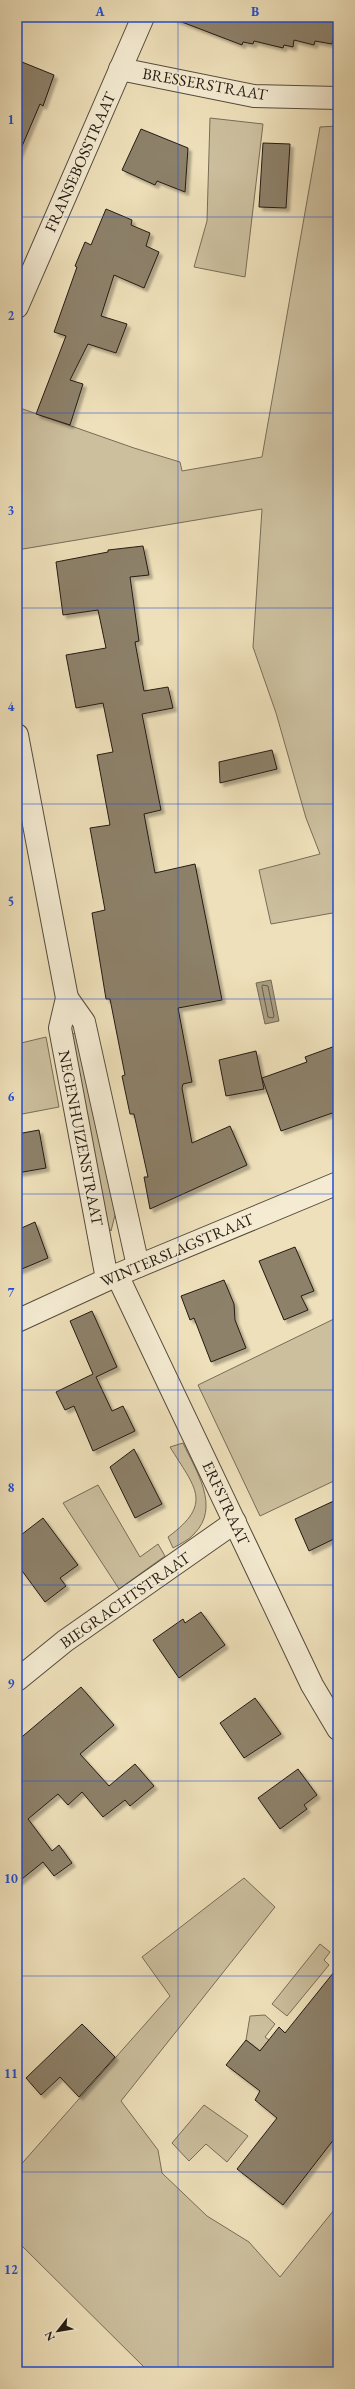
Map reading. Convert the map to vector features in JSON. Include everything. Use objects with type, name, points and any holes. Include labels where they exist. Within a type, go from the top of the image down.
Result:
[{"type":"street","name":"FRANSEBOSSTRAAT","points":[[17,307],[143,17]]},
{"type":"street","name":"BRESSERSTRAAT","points":[[120,69],[254,96],[338,98]]},
{"type":"street","name":"NEGENHUIZENSTRAAT","points":[[17,734],[67,998],[60,1028],[112,1277]]},
{"type":"street","name":"NEGENHUIZENSTRAAT","points":[[67,998],[84,1022],[138,1266]]},
{"type":"street","name":"WINTERSLAGSTRAAT","points":[[17,1321],[112,1277],[338,1183]]},
{"type":"street","name":"ERFSTRAAT","points":[[112,1277],[235,1522],[312,1685],[338,1729]]},
{"type":"street","name":"BIEGRACHTSTRAAT","points":[[17,1680],[65,1641],[235,1522]]},
{"type":"shaded area","points":[[210,118],[263,124],[245,277],[194,267],[207,221]]},
{"type":"shaded area","points":[[338,126],[338,912],[271,924],[259,870],[320,854],[306,818],[276,713],[253,647],[262,509],[17,550],[17,407],[134,448],[180,462],[182,471],[262,457],[320,127]]},
{"type":"shaded area","points":[[76,1033],[116,1211],[111,1231],[98,1212],[69,1035]]},
{"type":"shaded area","points":[[46,1037],[59,1107],[17,1115],[17,1044]]},
{"type":"shaded area","points":[[338,1317],[338,1479],[260,1516],[198,1385]]},
{"type":"shaded area","points":[[183,1443],[204,1489],[206,1512],[202,1523],[194,1534],[173,1548],[168,1537],[182,1525],[191,1514],[195,1504],[196,1495],[187,1474],[170,1447]]},
{"type":"shaded area","points":[[98,1485],[140,1557],[158,1544],[165,1556],[119,1589],[63,1503]]},
{"type":"shaded area","points":[[244,1878],[275,1907],[121,2101],[158,2150],[162,2173],[207,2216],[249,2242],[280,2277],[338,2205],[338,2372],[149,2372],[17,2241],[17,2169],[170,1996],[142,1957]]},
{"type":"shaded area","points":[[320,1944],[330,1952],[324,1960],[329,1965],[287,2016],[272,2004]]},
{"type":"shaded area","points":[[265,2015],[275,2024],[265,2037],[269,2040],[260,2051],[246,2040],[250,2016]]},
{"type":"shaded area","points":[[204,2105],[248,2136],[227,2162],[206,2144],[189,2161],[172,2143]]},
{"type":"water","points":[[271,980],[279,1021],[265,1024],[256,983]]},
{"type":"building","points":[[175,17],[338,17],[332,44],[315,41],[314,45],[294,40],[293,47],[284,45],[283,48],[254,41],[253,44],[243,42],[242,45],[174,19]]},
{"type":"building","points":[[17,60],[54,75],[43,106],[40,104],[17,158]]},
{"type":"building","points":[[141,129],[188,148],[185,192],[157,181],[155,185],[122,170]]},
{"type":"building","points":[[263,143],[290,144],[286,208],[259,207]]},
{"type":"building","points":[[106,209],[132,220],[131,225],[150,233],[146,246],[159,252],[144,288],[114,275],[101,316],[127,324],[116,353],[88,344],[70,380],[83,384],[70,425],[36,414],[66,336],[54,332],[77,267],[75,266],[85,242],[91,245]]},
{"type":"building","points":[[143,546],[149,575],[130,577],[139,641],[135,642],[144,691],[168,687],[173,708],[142,714],[161,810],[144,814],[155,873],[195,864],[222,1000],[178,1008],[192,1082],[183,1084],[182,1088],[192,1143],[230,1126],[247,1165],[150,1209],[144,1177],[148,1177],[134,1114],[130,1114],[122,1076],[125,1075],[110,999],[106,999],[92,913],[105,910],[90,828],[110,825],[97,755],[113,752],[103,703],[76,708],[66,655],[106,648],[98,610],[63,615],[56,562],[108,552],[108,550]]},
{"type":"building","points":[[272,750],[277,769],[220,783],[219,762]]},
{"type":"building","points":[[338,1045],[338,1111],[281,1131],[262,1078],[307,1062],[305,1057]]},
{"type":"building","points":[[256,1051],[264,1089],[226,1096],[219,1060]]},
{"type":"building","points":[[39,1130],[46,1168],[17,1173],[17,1134]]},
{"type":"building","points":[[35,1222],[48,1258],[17,1271],[17,1230]]},
{"type":"building","points":[[295,1247],[314,1291],[301,1296],[308,1310],[284,1320],[259,1261]]},
{"type":"building","points":[[224,1280],[234,1304],[235,1320],[246,1348],[211,1362],[194,1318],[190,1320],[181,1296]]},
{"type":"building","points":[[92,1311],[117,1367],[96,1377],[112,1411],[123,1406],[135,1431],[93,1451],[74,1406],[65,1410],[56,1392],[93,1374],[70,1321]]},
{"type":"building","points":[[134,1449],[162,1504],[135,1518],[110,1467]]},
{"type":"building","points":[[338,1499],[338,1537],[309,1551],[295,1519]]},
{"type":"building","points":[[43,1518],[78,1565],[60,1578],[66,1586],[45,1602],[17,1564],[17,1538]]},
{"type":"building","points":[[201,1612],[225,1645],[179,1678],[153,1640],[183,1619],[185,1623]]},
{"type":"building","points":[[81,1687],[114,1725],[80,1754],[109,1786],[135,1764],[154,1786],[130,1806],[125,1800],[103,1817],[82,1792],[68,1805],[58,1794],[28,1819],[52,1851],[59,1845],[72,1863],[54,1876],[43,1862],[17,1883],[17,1741]]},
{"type":"building","points":[[255,1698],[281,1734],[244,1758],[220,1723]]},
{"type":"building","points":[[298,1769],[317,1795],[304,1805],[307,1809],[280,1829],[258,1798]]},
{"type":"building","points":[[338,1967],[338,2134],[283,2205],[237,2169],[277,2118],[255,2100],[260,2091],[226,2065],[246,2040],[260,2051],[279,2027],[285,2033]]},
{"type":"building","points":[[82,2024],[115,2057],[79,2097],[60,2077],[41,2095],[26,2078]]}]
